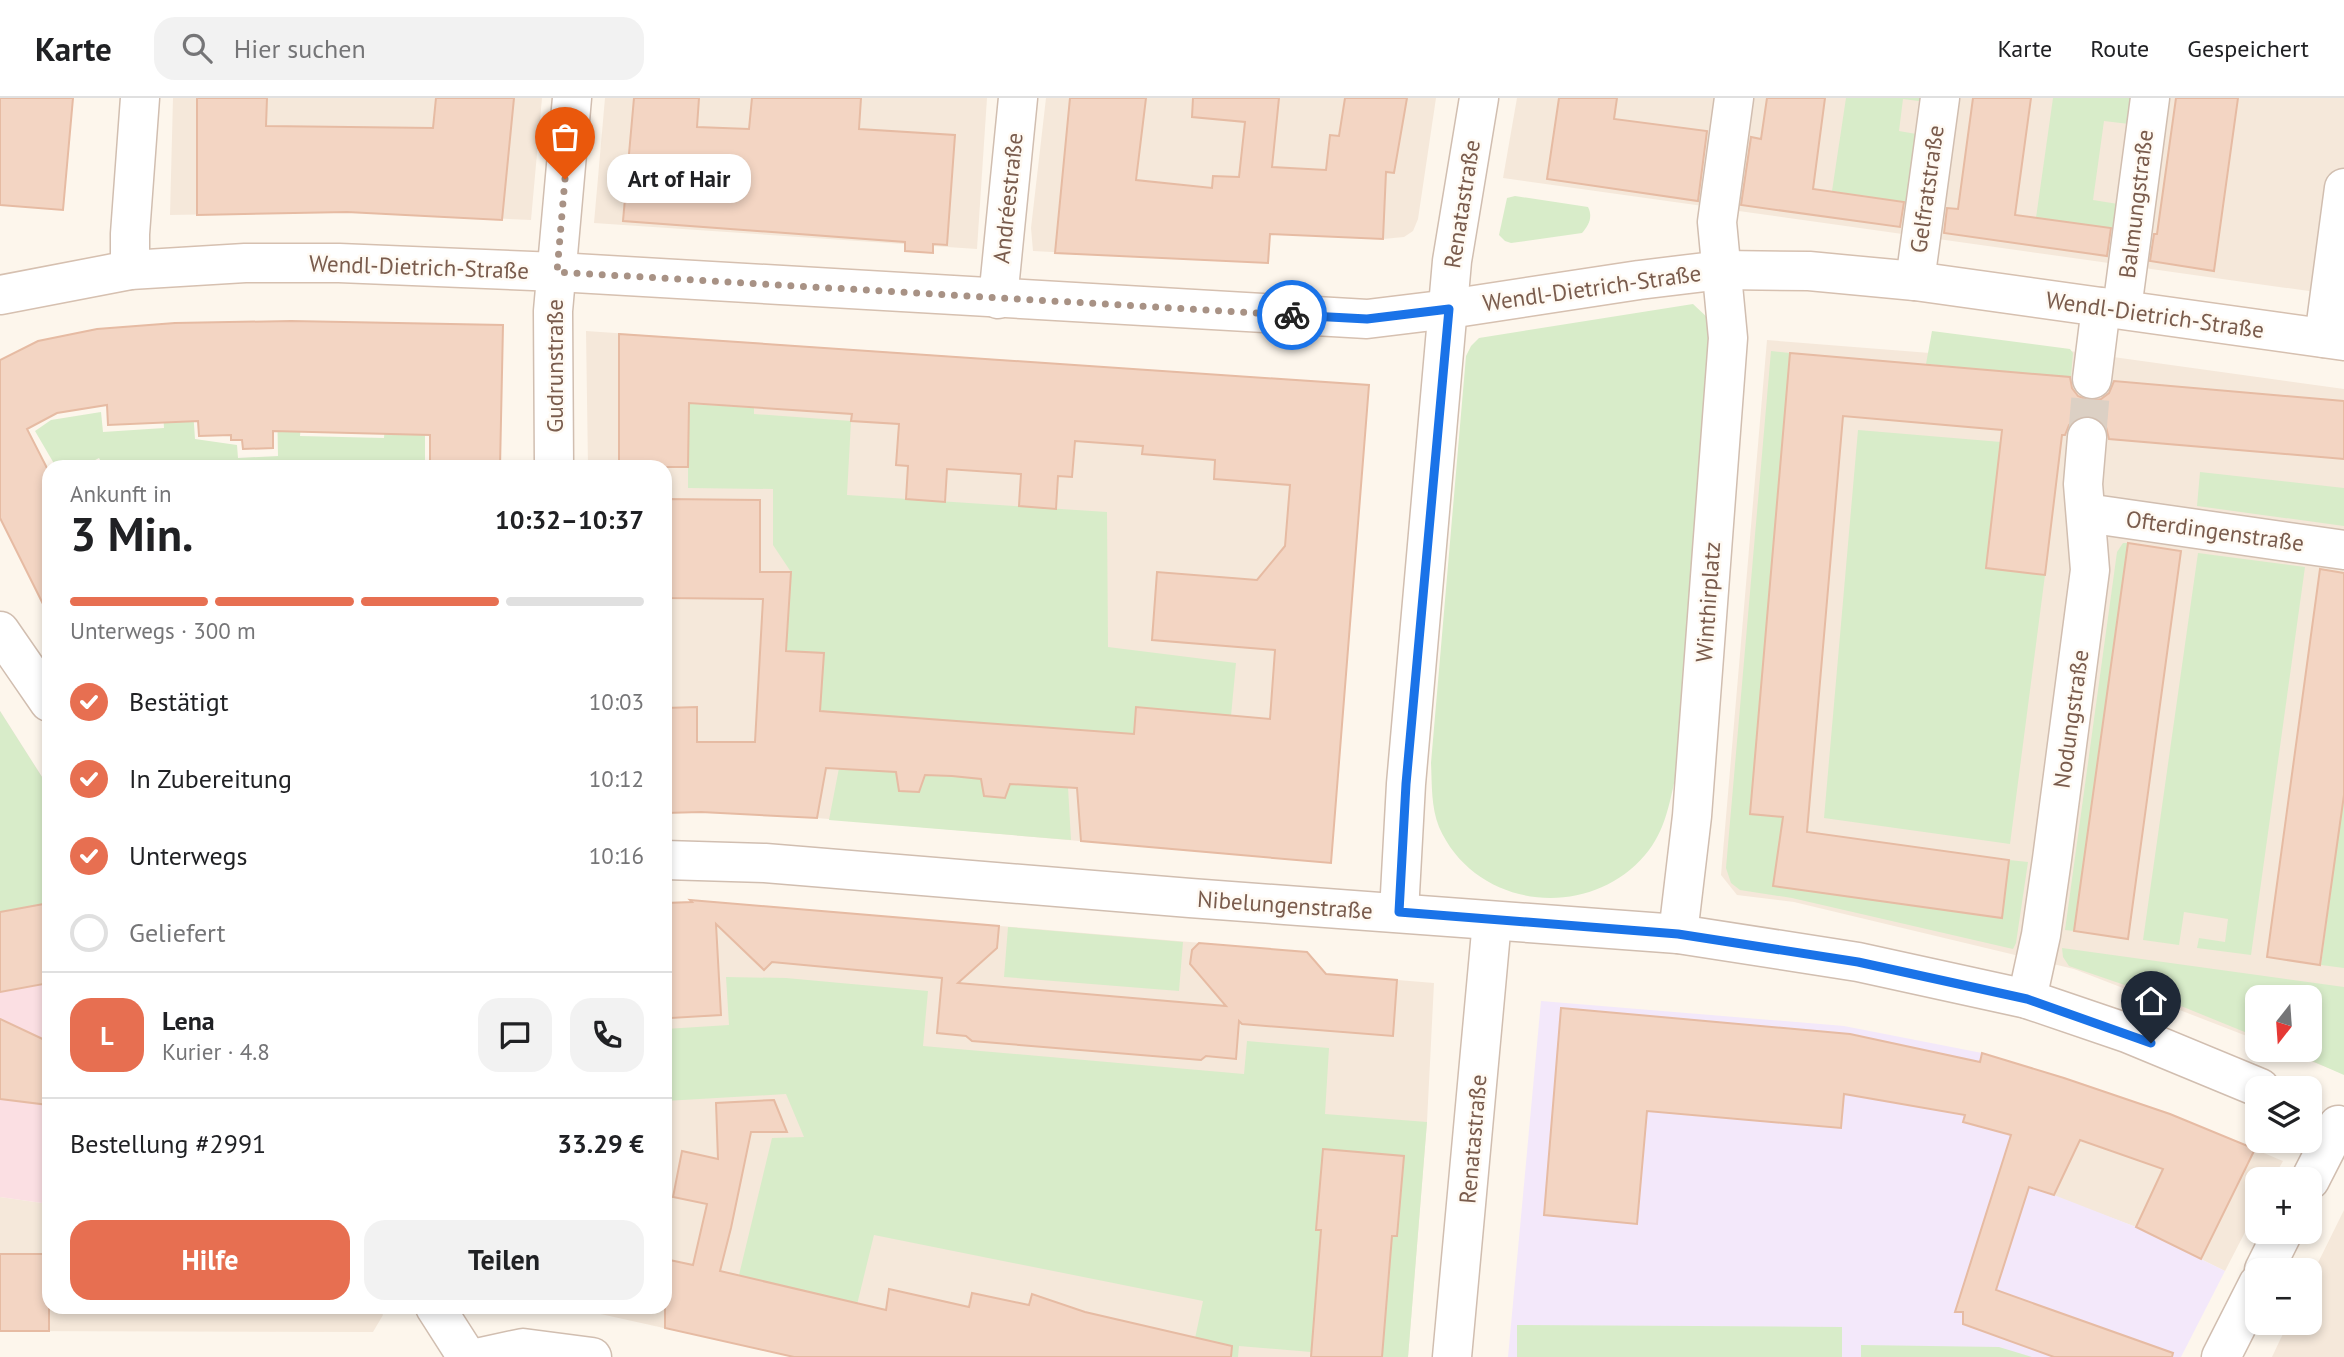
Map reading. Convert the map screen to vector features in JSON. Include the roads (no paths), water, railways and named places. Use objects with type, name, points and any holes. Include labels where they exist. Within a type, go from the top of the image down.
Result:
[{"type":"street","points":[[130,270],[140,98]]},
{"type":"street","name":"Gudrunstraße","points":[[554,460],[554,311],[572,98]]},
{"type":"street","name":"Andréestraße","points":[[998,299],[1018,98]]},
{"type":"street","name":"Renatastraße","points":[[1449,309],[1452,261],[1479,98]]},
{"type":"street","name":"Winthirplatz","points":[[1678,934],[1692,816],[1728,338],[1717,222],[1734,98]]},
{"type":"street","name":"Gelfratstraße","points":[[1915,281],[1940,98]]},
{"type":"street","name":"Balmungstraße","points":[[2111,308],[2150,98]]},
{"type":"street","points":[[2334,340],[2344,188]]},
{"type":"street","name":"Wendl-Dietrich-Straße","points":[[0,295],[130,270],[245,263],[312,263],[557,272],[1367,319],[1722,270],[1810,271],[1915,281],[2334,340]]},
{"type":"street","points":[[2092,379],[2111,308]]},
{"type":"street","points":[[1399,912],[1406,784],[1449,309]]},
{"type":"street","name":"Nodungstraße","points":[[2027,999],[2041,935],[2090,570],[2083,484],[2087,437]]},
{"type":"street","name":"Ofterdingenstraße","points":[[2086,513],[2344,550]]},
{"type":"street","points":[[0,631],[42,692]]},
{"type":"street","name":"Nibelungenstraße","points":[[672,860],[765,863],[1678,934],[1858,962],[2027,999],[2127,1033],[2245,1082]]},
{"type":"street","name":"Renatastraße","points":[[1452,1357],[1492,921]]},
{"type":"street","points":[[2315,1167],[2331,1121]]},
{"type":"street","points":[[2221,1357],[2245,1310]]},
{"type":"street","points":[[439,1314],[467,1357]]},
{"type":"street","points":[[481,1357],[523,1348],[592,1357]]},
{"type":"tunnel","points":[[2087,437],[2092,379]]},
{"type":"place","name":"Art of Hair","points":[[565,179]]}]
